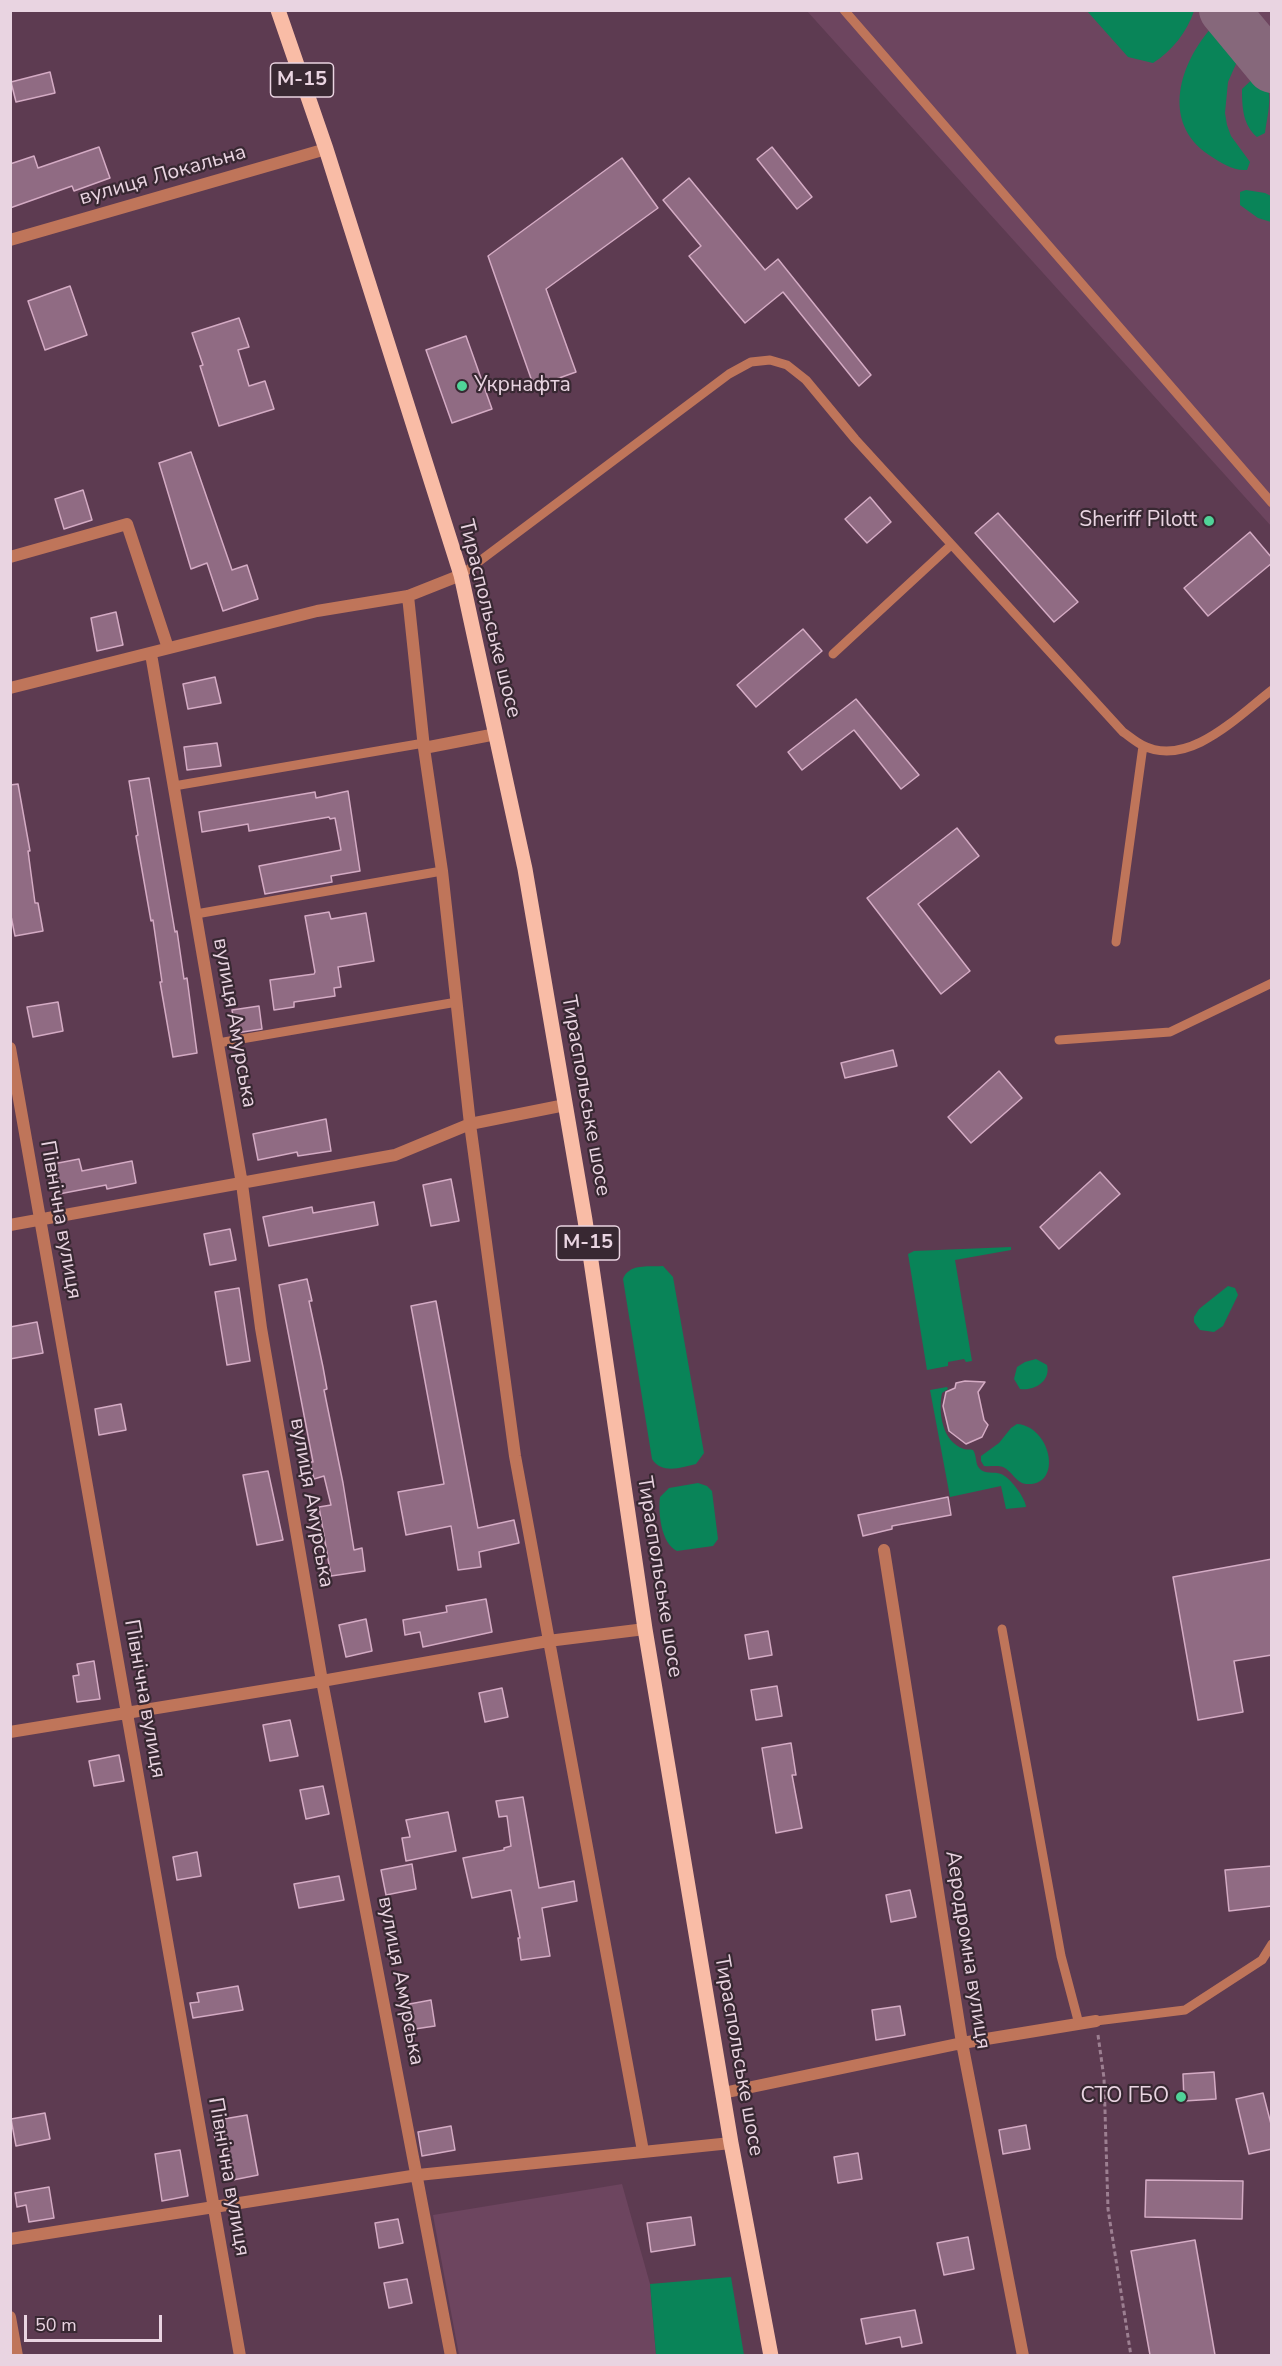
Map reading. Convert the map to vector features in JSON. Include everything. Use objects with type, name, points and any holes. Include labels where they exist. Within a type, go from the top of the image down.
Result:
[{"type":"main road","name":"Тираспольське шосе","points":[[278,10],[326,149],[461,576],[525,869],[585,1221],[645,1629],[731,2143],[771,2355]]},
{"type":"street","name":"вулиця Локальна","points":[[10,240],[326,149]]},
{"type":"street","points":[[10,556],[127,525],[168,648]]},
{"type":"street","points":[[10,688],[317,611],[408,596],[461,576]]},
{"type":"street","points":[[408,596],[470,1124],[515,1456],[643,2151]]},
{"type":"street","name":"вулиця Амурська","points":[[151,654],[242,1184],[261,1328],[322,1681],[451,2355]]},
{"type":"street","points":[[424,745],[496,734]]},
{"type":"street","name":"Північна вулиця","points":[[10,1048],[240,2355]]},
{"type":"street","points":[[10,1225],[395,1155],[470,1124],[565,1105]]},
{"type":"street","name":"Аеродромна вулиця","points":[[884,1550],[962,2043],[1023,2355]]},
{"type":"street","points":[[10,1732],[548,1641],[645,1629]]},
{"type":"street","points":[[723,2093],[962,2043],[1096,2021]]},
{"type":"street","points":[[10,2239],[418,2175],[731,2143]]},
{"type":"street","points":[[10,2317],[17,2355]]},
{"type":"lane","points":[[844,10],[1272,503]]},
{"type":"lane","points":[[461,576],[729,374],[751,362],[770,360],[787,365],[806,380],[951,545],[1123,732],[1143,746],[1167,752],[1187,749],[1205,740],[1272,690]]},
{"type":"lane","points":[[833,654],[951,545]]},
{"type":"lane","points":[[174,786],[424,745]]},
{"type":"lane","points":[[1116,942],[1143,746]]},
{"type":"lane","points":[[196,914],[442,871]]},
{"type":"lane","points":[[1059,1040],[1170,1032],[1272,983]]},
{"type":"lane","points":[[218,1043],[457,1002]]},
{"type":"lane","points":[[1002,1629],[1061,1956],[1078,2024]]},
{"type":"lane","points":[[1096,2021],[1185,2010],[1267,1960],[1272,1944]]},
{"type":"path","points":[[1096,2021],[1104,2078],[1108,2209],[1131,2355]]},
{"type":"shaded area","points":[[807,11],[1271,11],[1271,526]]},
{"type":"shaded area","points":[[622,2184],[650,2284],[656,2355],[459,2355],[433,2215]]},
{"type":"green space","points":[[1087,11],[1194,11],[1178,40],[1153,63],[1128,57]]},
{"type":"green space","points":[[1213,26],[1223,27],[1237,44],[1239,57],[1228,82],[1225,113],[1231,136],[1250,162],[1247,170],[1232,168],[1209,155],[1194,141],[1184,126],[1180,109],[1180,92],[1184,74],[1201,41]]},
{"type":"green space","points":[[1260,72],[1268,86],[1269,109],[1265,133],[1257,137],[1244,116],[1242,89]]},
{"type":"green space","points":[[1246,190],[1271,196],[1271,222],[1258,218],[1240,205],[1240,192]]},
{"type":"green space","points":[[1011,1247],[1011,1250],[955,1260],[972,1361],[966,1362],[964,1359],[948,1362],[948,1366],[927,1370],[908,1254],[914,1251]]},
{"type":"green space","points":[[663,1266],[673,1277],[704,1453],[696,1464],[672,1469],[661,1467],[652,1459],[623,1279],[630,1270],[635,1268]]},
{"type":"green space","points":[[1228,1286],[1235,1288],[1238,1295],[1223,1326],[1214,1332],[1200,1330],[1194,1322],[1199,1309]]},
{"type":"green space","points":[[1036,1359],[1047,1365],[1047,1376],[1036,1387],[1020,1389],[1014,1379],[1017,1367]]},
{"type":"green space","points":[[947,1387],[948,1389],[942,1393],[941,1401],[941,1417],[946,1433],[957,1445],[973,1450],[981,1470],[1001,1474],[1009,1479],[1026,1507],[1006,1509],[1001,1486],[950,1497],[930,1390]]},
{"type":"green space","points":[[1017,1424],[1029,1427],[1045,1445],[1049,1467],[1045,1476],[1038,1482],[1023,1483],[1003,1467],[984,1466],[981,1461],[981,1456],[999,1443]]},
{"type":"green space","points":[[698,1483],[707,1486],[712,1491],[718,1539],[713,1546],[677,1551],[664,1535],[660,1519],[660,1497],[669,1488]]},
{"type":"green space","points":[[731,2277],[744,2355],[656,2355],[650,2284]]},
{"type":"building","points":[[50,72],[55,93],[16,102],[11,82]]},
{"type":"building","points":[[99,147],[110,178],[74,191],[72,186],[10,208],[10,164],[34,156],[38,168]]},
{"type":"building","points":[[772,147],[812,197],[797,209],[757,159]]},
{"type":"building","points":[[622,158],[658,208],[546,289],[576,372],[534,387],[488,256]]},
{"type":"building","points":[[689,178],[765,270],[778,259],[871,375],[859,386],[783,292],[745,323],[689,256],[701,246],[663,200]]},
{"type":"building","points":[[70,286],[87,335],[45,350],[28,301]]},
{"type":"building","points":[[239,318],[249,347],[238,350],[249,386],[265,381],[274,409],[219,426],[192,333]]},
{"type":"building","points":[[466,336],[492,409],[452,423],[426,350]]},
{"type":"building","points":[[191,452],[232,570],[247,565],[258,599],[223,611],[207,563],[191,569],[159,463]]},
{"type":"building","points":[[83,490],[92,520],[64,529],[55,499]]},
{"type":"building","points":[[870,497],[891,522],[867,543],[845,519]]},
{"type":"building","points":[[998,513],[1078,602],[1054,622],[975,533]]},
{"type":"building","points":[[1250,532],[1272,558],[1272,563],[1208,616],[1184,588]]},
{"type":"building","points":[[116,612],[123,645],[97,651],[91,618]]},
{"type":"building","points":[[803,629],[822,651],[756,707],[737,685]]},
{"type":"building","points":[[215,677],[221,703],[188,709],[183,684]]},
{"type":"building","points":[[856,699],[919,775],[901,789],[854,730],[802,770],[788,752]]},
{"type":"building","points":[[217,743],[221,766],[187,770],[184,747]]},
{"type":"building","points":[[149,778],[175,932],[177,931],[184,979],[187,978],[197,1053],[173,1057],[160,982],[162,982],[153,920],[151,921],[136,836],[138,835],[129,781]]},
{"type":"building","points":[[18,784],[30,851],[28,851],[35,903],[38,903],[43,931],[15,936],[10,911],[10,785]]},
{"type":"building","points":[[348,791],[360,871],[331,876],[332,882],[265,894],[259,866],[341,850],[335,818],[330,819],[329,817],[249,831],[248,824],[202,832],[199,812],[315,792],[316,798]]},
{"type":"building","points":[[957,828],[979,856],[918,904],[970,971],[941,994],[867,898]]},
{"type":"building","points":[[329,912],[331,919],[366,913],[374,961],[338,967],[341,987],[334,988],[335,996],[294,1002],[294,1007],[274,1010],[270,980],[315,972],[305,916]]},
{"type":"building","points":[[58,1002],[63,1031],[33,1037],[27,1007]]},
{"type":"building","points":[[259,1006],[262,1029],[236,1033],[232,1010]]},
{"type":"building","points":[[893,1050],[897,1066],[845,1078],[841,1063]]},
{"type":"building","points":[[999,1071],[1022,1098],[971,1143],[948,1117]]},
{"type":"building","points":[[326,1119],[331,1151],[298,1156],[297,1152],[258,1160],[253,1134]]},
{"type":"building","points":[[79,1159],[82,1171],[132,1161],[136,1183],[107,1189],[106,1185],[59,1194],[53,1164]]},
{"type":"building","points":[[1100,1172],[1120,1194],[1059,1249],[1040,1227]]},
{"type":"building","points":[[451,1179],[459,1221],[431,1226],[423,1185]]},
{"type":"building","points":[[374,1202],[378,1225],[269,1246],[263,1217],[312,1207],[313,1213]]},
{"type":"building","points":[[230,1229],[236,1260],[210,1265],[204,1234]]},
{"type":"building","points":[[307,1279],[312,1301],[309,1301],[327,1389],[324,1390],[354,1550],[362,1548],[365,1571],[331,1576],[319,1507],[331,1505],[324,1476],[314,1479],[310,1462],[313,1462],[279,1285]]},
{"type":"building","points":[[239,1288],[250,1361],[227,1365],[215,1292]]},
{"type":"building","points":[[436,1301],[478,1528],[514,1520],[519,1543],[479,1552],[481,1567],[458,1570],[451,1526],[406,1535],[398,1492],[444,1484],[411,1306]]},
{"type":"building","points":[[37,1322],[43,1353],[10,1359],[10,1327]]},
{"type":"building","points":[[985,1382],[978,1392],[984,1420],[988,1425],[982,1437],[966,1444],[949,1431],[943,1406],[946,1392],[955,1388],[956,1383]]},
{"type":"building","points":[[121,1404],[126,1430],[99,1435],[95,1409]]},
{"type":"building","points":[[268,1471],[283,1540],[257,1545],[243,1475]]},
{"type":"building","points":[[948,1497],[951,1515],[892,1526],[892,1529],[863,1536],[858,1515]]},
{"type":"building","points":[[1272,1559],[1272,1655],[1234,1661],[1243,1712],[1198,1720],[1173,1577]]},
{"type":"building","points":[[486,1599],[492,1632],[423,1647],[420,1632],[405,1635],[403,1620],[447,1612],[446,1606]]},
{"type":"building","points":[[366,1619],[372,1651],[346,1657],[339,1625]]},
{"type":"building","points":[[768,1631],[772,1655],[749,1659],[745,1635]]},
{"type":"building","points":[[94,1661],[100,1699],[77,1702],[73,1676],[79,1675],[77,1664]]},
{"type":"building","points":[[777,1686],[782,1716],[756,1720],[751,1690]]},
{"type":"building","points":[[502,1688],[508,1717],[485,1722],[479,1693]]},
{"type":"building","points":[[290,1720],[298,1756],[270,1761],[263,1725]]},
{"type":"building","points":[[791,1743],[796,1775],[792,1775],[802,1828],[776,1833],[762,1748]]},
{"type":"building","points":[[119,1755],[124,1781],[94,1786],[89,1761]]},
{"type":"building","points":[[323,1786],[329,1814],[306,1819],[300,1790]]},
{"type":"building","points":[[523,1797],[539,1888],[574,1881],[577,1901],[542,1908],[550,1956],[521,1960],[518,1938],[520,1938],[511,1890],[472,1898],[463,1858],[504,1850],[511,1846],[507,1816],[499,1817],[496,1801]]},
{"type":"building","points":[[448,1812],[456,1851],[406,1861],[402,1838],[410,1837],[406,1820]]},
{"type":"building","points":[[197,1852],[201,1876],[177,1880],[173,1857]]},
{"type":"building","points":[[412,1864],[416,1889],[386,1895],[381,1870]]},
{"type":"building","points":[[1272,1866],[1272,1906],[1229,1911],[1225,1870]]},
{"type":"building","points":[[339,1876],[344,1900],[299,1908],[294,1884]]},
{"type":"building","points":[[910,1890],[916,1917],[891,1922],[886,1895]]},
{"type":"building","points":[[238,1986],[243,2010],[193,2018],[190,2003],[199,2002],[197,1993]]},
{"type":"building","points":[[431,2000],[435,2026],[408,2030],[404,2005]]},
{"type":"building","points":[[900,2006],[905,2035],[876,2040],[872,2010]]},
{"type":"building","points":[[1214,2072],[1216,2099],[1184,2101],[1183,2074]]},
{"type":"building","points":[[1263,2093],[1272,2128],[1272,2149],[1249,2154],[1236,2099]]},
{"type":"building","points":[[45,2113],[50,2139],[16,2146],[11,2119]]},
{"type":"building","points":[[247,2115],[258,2175],[233,2180],[225,2137],[215,2139],[212,2121]]},
{"type":"building","points":[[1026,2125],[1030,2149],[1003,2154],[999,2130]]},
{"type":"building","points":[[451,2126],[455,2150],[422,2156],[418,2132]]},
{"type":"building","points":[[180,2150],[188,2196],[162,2201],[155,2154]]},
{"type":"building","points":[[858,2153],[862,2179],[838,2183],[834,2157]]},
{"type":"building","points":[[1146,2180],[1243,2181],[1242,2219],[1145,2217]]},
{"type":"building","points":[[49,2187],[54,2218],[29,2222],[26,2205],[17,2207],[15,2193]]},
{"type":"building","points":[[691,2217],[695,2245],[651,2252],[647,2223]]},
{"type":"building","points":[[398,2219],[403,2243],[379,2248],[375,2223]]},
{"type":"building","points":[[968,2237],[974,2269],[944,2275],[937,2243]]},
{"type":"building","points":[[1195,2240],[1215,2355],[1150,2355],[1131,2251]]},
{"type":"building","points":[[407,2279],[412,2303],[389,2308],[384,2283]]},
{"type":"building","points":[[915,2310],[922,2343],[902,2347],[900,2337],[866,2344],[861,2319]]},
{"type":"taxiway","points":[[1224,10],[1272,68]]},
{"type":"place","name":"Укрнафта","points":[[462,386]]},
{"type":"place","name":"Sheriff Pilott","points":[[1209,521]]},
{"type":"place","name":"СТО ГБО","points":[[1181,2097]]}]
